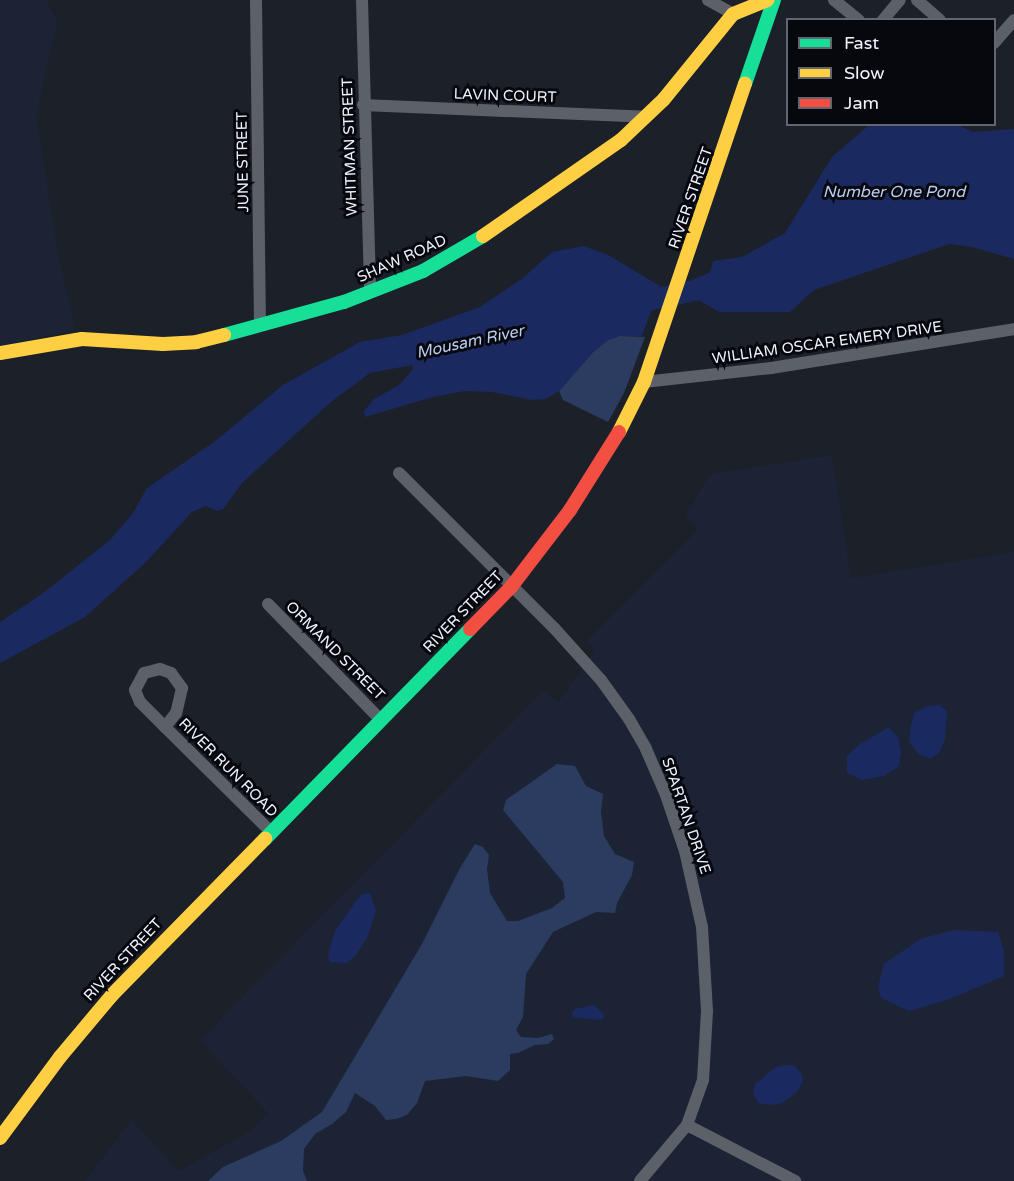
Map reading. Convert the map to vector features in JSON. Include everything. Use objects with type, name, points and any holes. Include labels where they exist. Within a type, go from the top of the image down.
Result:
[{"type":"street","name":"JUNE STREET","points":[[256,0],[260,325]]},
{"type":"street","name":"WHITMAN STREET","points":[[362,0],[363,105],[370,292]]},
{"type":"street","points":[[708,0],[733,14],[767,0]]},
{"type":"street","name":"RIVER STREET","points":[[0,1138],[60,1057],[112,995],[511,587],[566,516],[595,472],[644,382],[774,0]]},
{"type":"street","points":[[834,0],[856,18]]},
{"type":"street","points":[[885,18],[900,0]]},
{"type":"street","points":[[917,0],[938,18]]},
{"type":"street","name":"SHAW ROAD","points":[[0,353],[82,339],[163,344],[188,343],[260,325],[370,292],[423,271],[466,247],[589,165],[646,117],[733,14]]},
{"type":"street","points":[[996,41],[1014,20]]},
{"type":"street","name":"LAVIN COURT","points":[[363,105],[646,117]]},
{"type":"street","name":"WILLIAM OSCAR EMERY DRIVE","points":[[644,382],[771,368],[1014,329]]},
{"type":"street","name":"SPARTAN DRIVE","points":[[399,473],[588,665],[629,719],[666,795],[685,851],[702,927],[707,1011],[703,1080],[687,1125]]},
{"type":"street","name":"ORMAND STREET","points":[[268,604],[381,720]]},
{"type":"street","name":"RIVER RUN ROAD","points":[[165,727],[176,713],[182,688],[171,673],[160,669],[148,670],[138,681],[136,695],[145,709],[270,831]]},
{"type":"street","points":[[640,1181],[687,1125],[795,1181]]},
{"type":"shaded area","points":[[0,0],[46,0],[57,22],[36,116],[58,253],[75,330],[0,346]]},
{"type":"shaded area","points":[[619,336],[645,337],[624,393],[608,422],[563,400],[559,391],[593,352],[608,340]]},
{"type":"shaded area","points":[[832,455],[851,578],[1014,552],[1014,1181],[85,1181],[131,1120],[179,1171],[250,1131],[268,1113],[200,1040],[544,690],[558,702],[595,651],[587,641],[698,530],[685,517],[710,474]]},
{"type":"shaded area","points":[[557,764],[575,766],[586,786],[603,794],[601,812],[604,836],[615,854],[634,862],[632,875],[617,903],[615,913],[596,912],[553,932],[526,974],[523,1017],[516,1030],[521,1037],[538,1038],[552,1034],[554,1039],[548,1044],[535,1045],[510,1054],[510,1070],[498,1081],[466,1076],[425,1081],[417,1103],[407,1115],[396,1119],[386,1120],[375,1106],[355,1093],[346,1112],[315,1134],[304,1149],[303,1171],[307,1181],[208,1181],[223,1167],[281,1141],[322,1112],[422,944],[460,868],[475,844],[483,847],[489,855],[487,869],[490,893],[507,921],[518,921],[552,908],[565,898],[563,882],[503,810],[506,800]]},
{"type":"water","name":"Number One Pond","points":[[868,126],[960,126],[973,132],[1014,129],[1014,259],[972,247],[949,244],[814,290],[790,312],[719,312],[695,298],[694,290],[698,277],[709,275],[713,261],[742,257],[785,233],[832,157]]},
{"type":"water","points":[[584,246],[608,255],[660,286],[642,336],[619,336],[608,340],[593,352],[559,391],[546,399],[532,400],[492,392],[465,391],[433,397],[365,417],[364,411],[374,399],[399,385],[413,369],[412,365],[370,373],[332,401],[242,483],[223,509],[217,511],[206,506],[192,512],[145,563],[85,617],[0,663],[0,622],[42,594],[110,540],[133,513],[147,488],[214,442],[283,385],[360,342],[402,335],[480,307],[523,278],[552,252]]},
{"type":"water","points":[[939,705],[947,711],[945,740],[939,753],[930,759],[918,754],[909,741],[911,726],[914,713],[928,706]]},
{"type":"water","points":[[889,727],[898,737],[901,753],[899,766],[884,776],[862,780],[847,773],[847,756],[860,744]]},
{"type":"water","points":[[370,893],[376,911],[367,938],[356,955],[347,963],[330,962],[328,955],[335,931],[356,901],[363,894]]},
{"type":"water","points":[[953,930],[998,932],[1004,951],[1004,976],[947,1000],[909,1011],[881,998],[878,987],[884,964],[920,939]]},
{"type":"water","points":[[594,1005],[603,1013],[604,1017],[600,1020],[573,1017],[572,1013],[575,1009]]},
{"type":"water","points":[[795,1066],[801,1073],[803,1081],[796,1093],[782,1103],[771,1105],[758,1103],[753,1093],[755,1084],[776,1067]]},
{"type":"waterway","name":"Mousam River","points":[[629,304],[694,290],[720,279]]},
{"type":"traffic: fast","points":[[745,84],[774,0]]},
{"type":"traffic: fast","points":[[224,335],[344,302],[423,271],[483,236]]},
{"type":"traffic: fast","points":[[265,839],[470,629]]},
{"type":"traffic: slow","points":[[483,236],[621,140],[664,99],[733,14],[767,0]]},
{"type":"traffic: slow","points":[[619,432],[644,382],[745,84]]},
{"type":"traffic: slow","points":[[0,353],[82,339],[163,344],[196,342],[224,335]]},
{"type":"traffic: slow","points":[[0,1138],[60,1057],[112,995],[265,839]]},
{"type":"traffic: jam","points":[[470,629],[511,587],[570,510],[619,432]]}]
